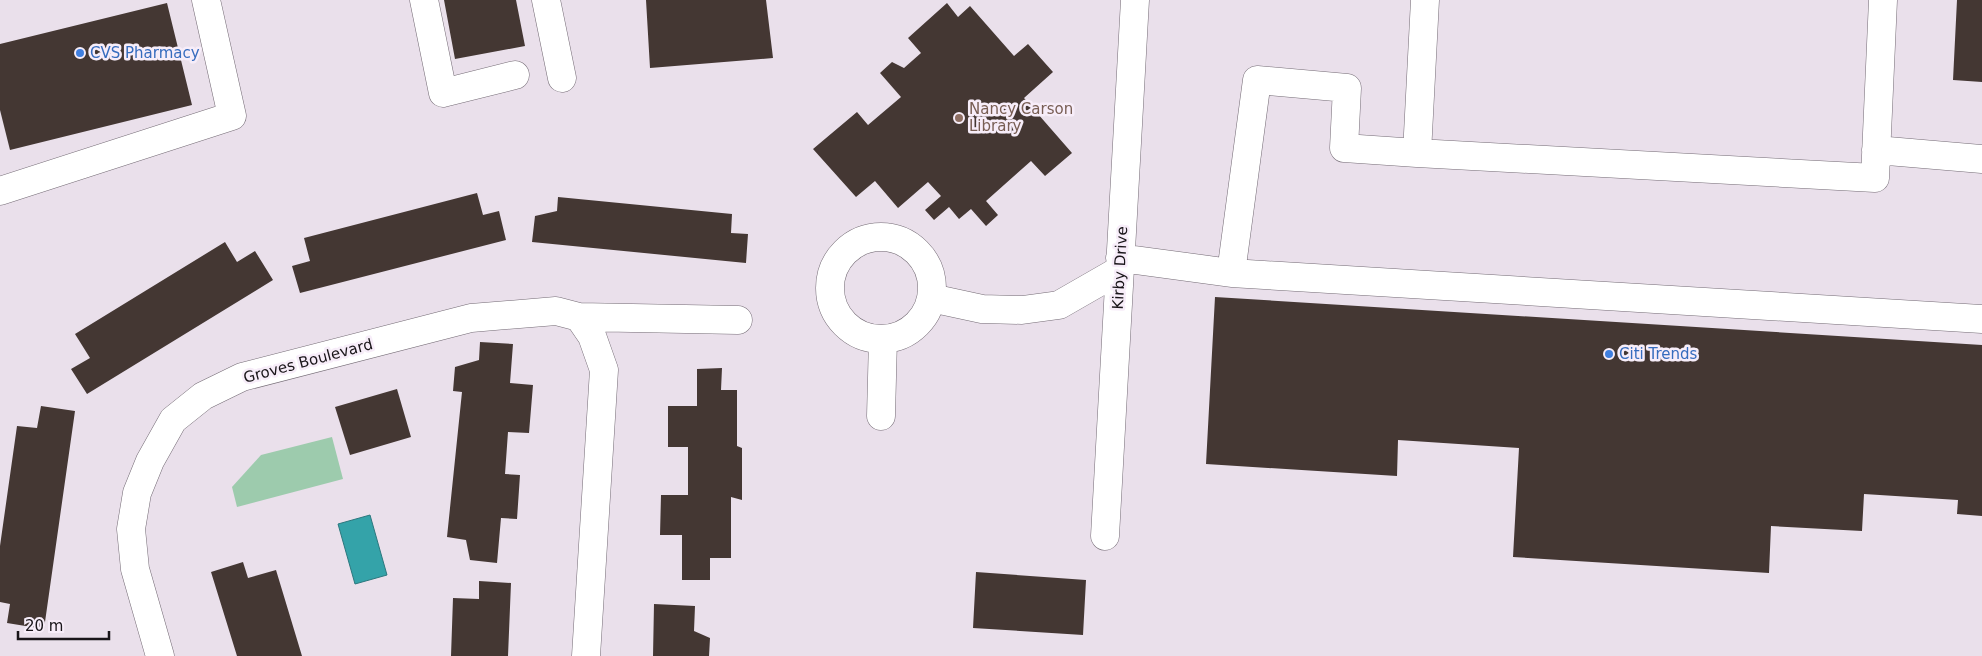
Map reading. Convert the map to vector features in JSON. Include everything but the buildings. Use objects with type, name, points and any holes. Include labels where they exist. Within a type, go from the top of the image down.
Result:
[{"type":"street","points":[[0,191],[232,116],[206,0]]},
{"type":"street","points":[[424,0],[443,93],[515,75]]},
{"type":"street","points":[[546,0],[562,78]]},
{"type":"street","name":"Kirby Drive","points":[[1104,536],[1134,0]]},
{"type":"street","points":[[1417,152],[1425,0]]},
{"type":"street","points":[[1231,273],[1256,80],[1347,88],[1344,148],[1875,178],[1883,0]]},
{"type":"street","points":[[1876,150],[1982,159]]},
{"type":"street","points":[[879,237],[896,239],[911,247],[924,259],[930,274],[932,291],[929,307],[921,321],[908,332],[893,338],[883,339],[861,335],[847,326],[836,313],[831,297],[831,280],[837,263],[847,250],[862,241],[879,237]]},
{"type":"street","points":[[931,298],[982,309],[1022,310],[1059,305],[1120,264],[1231,273],[1982,320]]},
{"type":"street","name":"Groves Boulevard","points":[[160,656],[135,569],[131,529],[137,493],[150,461],[173,420],[203,396],[242,377],[471,318],[556,311],[579,317],[738,320]]},
{"type":"street","points":[[579,317],[592,336],[604,370],[586,656]]},
{"type":"street","points":[[881,416],[883,339]]},
{"type":"green space","points":[[332,437],[343,479],[237,507],[232,487],[261,455]]},
{"type":"water","points":[[370,515],[387,575],[355,584],[338,524]]},
{"type":"place","name":"CVS Pharmacy","points":[[80,53]]},
{"type":"place","name":"Nancy Carson Library","points":[[959,118]]},
{"type":"place","name":"Citi Trends","points":[[1609,354]]}]
